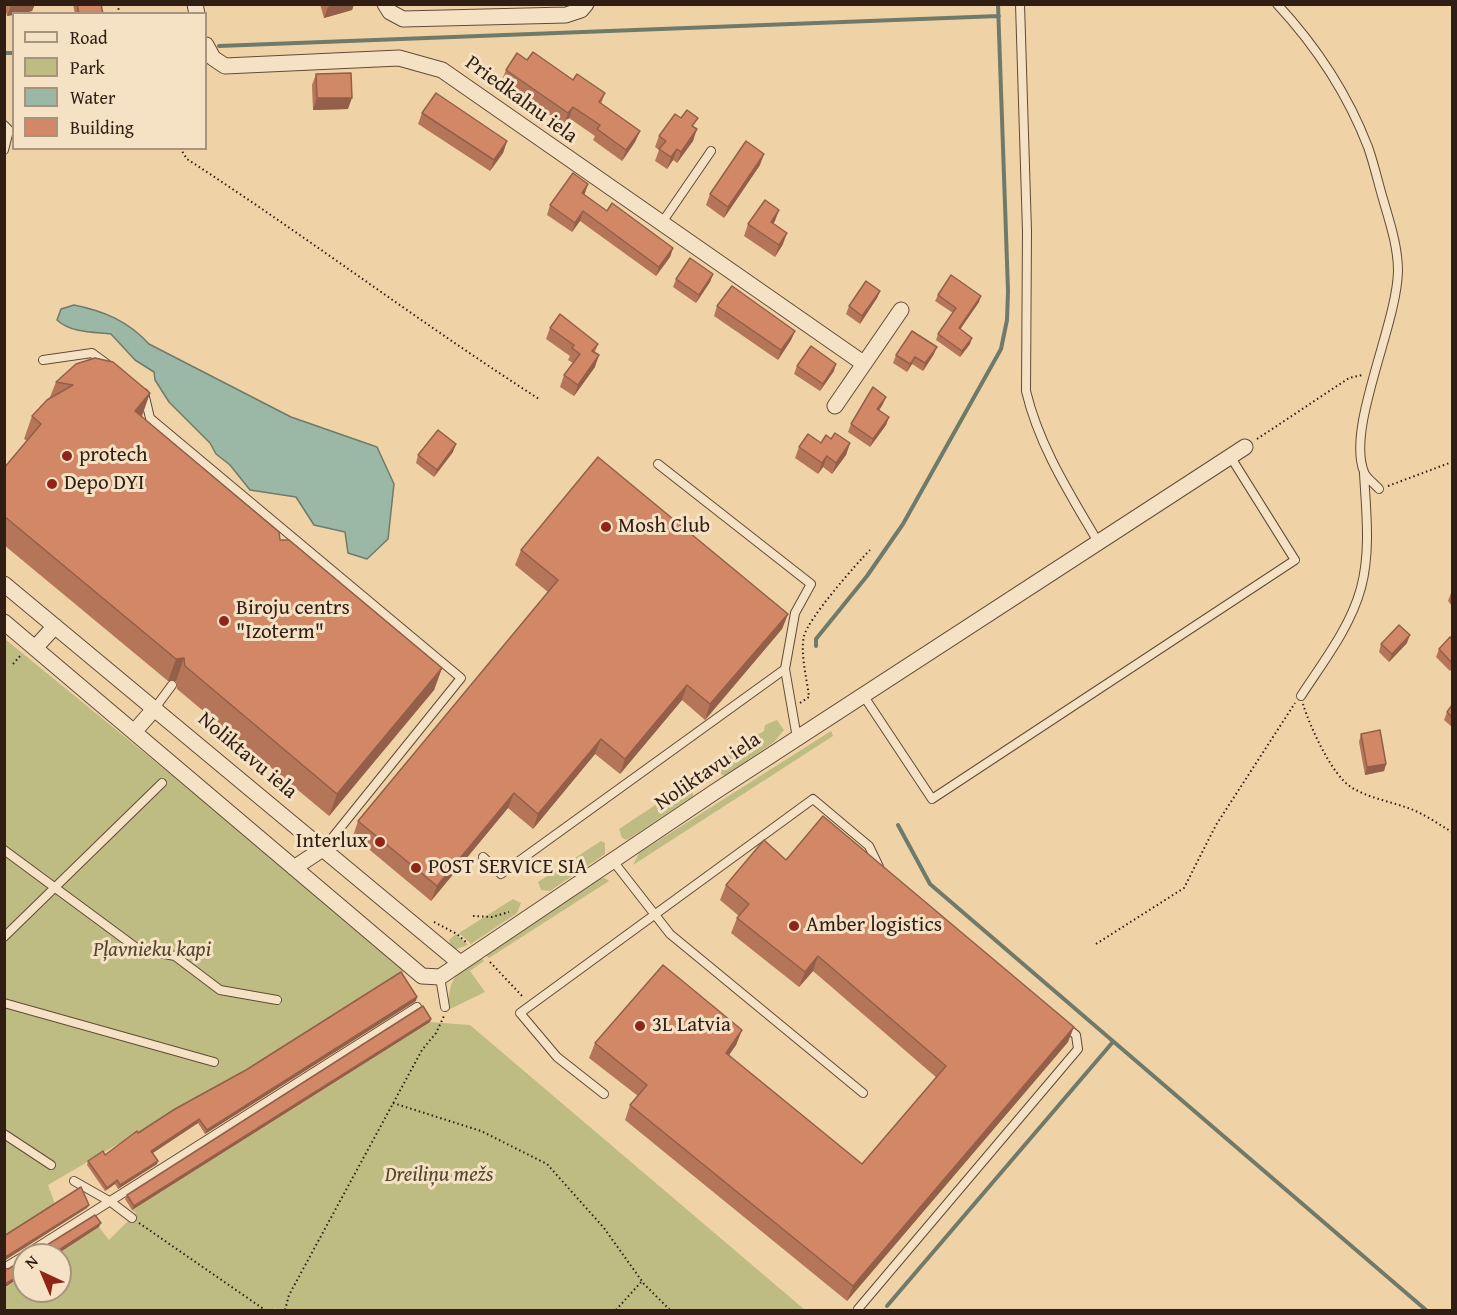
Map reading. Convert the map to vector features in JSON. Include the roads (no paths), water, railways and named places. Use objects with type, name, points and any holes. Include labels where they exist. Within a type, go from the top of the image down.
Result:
[{"type":"street","points":[[385,4],[390,12],[403,19],[566,15],[580,10],[586,4]]},
{"type":"street","name":"Priedkalnu iela","points":[[207,47],[213,58],[225,66],[399,58],[442,70],[463,82],[530,133],[863,363]]},
{"type":"street","points":[[834,406],[901,310]]},
{"type":"street","name":"Noliktavu iela","points":[[440,977],[797,738],[1245,447]]},
{"type":"street","name":"Noliktavu iela","points":[[4,584],[460,963]]},
{"type":"street","points":[[4,622],[422,976],[440,977]]},
{"type":"street","points":[[35,648],[55,626]]},
{"type":"street","points":[[134,732],[155,708]]},
{"type":"street","points":[[294,868],[324,848]]},
{"type":"lane","points":[[1020,4],[1027,231],[1026,391],[1031,413],[1047,452],[1098,542]]},
{"type":"lane","points":[[1277,4],[1302,31],[1341,93],[1367,146],[1395,240],[1398,271],[1392,317],[1366,408],[1361,444],[1366,552],[1361,588],[1344,630],[1300,696]]},
{"type":"lane","points":[[4,125],[9,130],[4,150]]},
{"type":"lane","points":[[661,224],[711,151]]},
{"type":"lane","points":[[43,360],[92,353],[118,372]]},
{"type":"lane","points":[[135,385],[144,391],[150,418],[288,541],[461,678],[324,848]]},
{"type":"lane","points":[[863,695],[932,799],[1295,560],[1230,456]]},
{"type":"lane","points":[[658,464],[811,584],[795,613],[785,669],[793,704],[797,738]]},
{"type":"lane","points":[[1364,473],[1379,489]]},
{"type":"lane","points":[[483,857],[501,874],[785,669]]},
{"type":"lane","points":[[155,708],[172,685]]},
{"type":"lane","points":[[4,937],[162,783]]},
{"type":"lane","points":[[604,1094],[557,1057],[520,1013],[813,799],[869,846],[880,869],[888,877]]},
{"type":"lane","points":[[4,850],[138,949],[175,956],[220,990],[277,1000]]},
{"type":"lane","points":[[613,861],[652,915],[670,934],[863,1093]]},
{"type":"lane","points":[[440,977],[445,1007]]},
{"type":"lane","points":[[4,1003],[214,1062]]},
{"type":"lane","points":[[44,1243],[417,1007]]},
{"type":"lane","points":[[858,1309],[1078,1049],[1076,1035],[1058,1021]]},
{"type":"lane","points":[[4,1134],[51,1165]]},
{"type":"lane","points":[[74,1181],[111,1202],[132,1218]]},
{"type":"water","points":[[74,305],[115,318],[133,329],[149,344],[291,417],[377,447],[394,484],[388,539],[367,559],[348,553],[345,532],[314,525],[296,497],[250,490],[230,465],[216,454],[210,443],[169,402],[155,380],[154,372],[135,360],[111,334],[75,330],[57,320],[61,309]]},
{"type":"waterway","points":[[816,646],[816,639],[867,576],[903,524],[1001,349],[1007,320],[1008,291],[998,4]]},
{"type":"waterway","points":[[219,46],[999,16]]},
{"type":"waterway","points":[[4,53],[12,53]]},
{"type":"waterway","points":[[898,825],[930,884],[1426,1310]]},
{"type":"waterway","points":[[887,1306],[1112,1043]]},
{"type":"place","name":"protech","points":[[67,456]]},
{"type":"place","name":"Depo DYI","points":[[52,484]]},
{"type":"place","name":"Mosh Club","points":[[606,527]]},
{"type":"place","name":"Biroju centrs \"Izoterm\"","points":[[224,621]]},
{"type":"place","name":"Interlux","points":[[380,842]]},
{"type":"place","name":"POST SERVICE SIA","points":[[416,868]]},
{"type":"place","name":"Amber logistics","points":[[794,926]]},
{"type":"place","name":"3L Latvia","points":[[640,1026]]},
{"type":"park label","name":"Pļavnieku kapi","points":[[152,951]]},
{"type":"park label","name":"Dreiliņu mežs","points":[[439,1176]]}]
